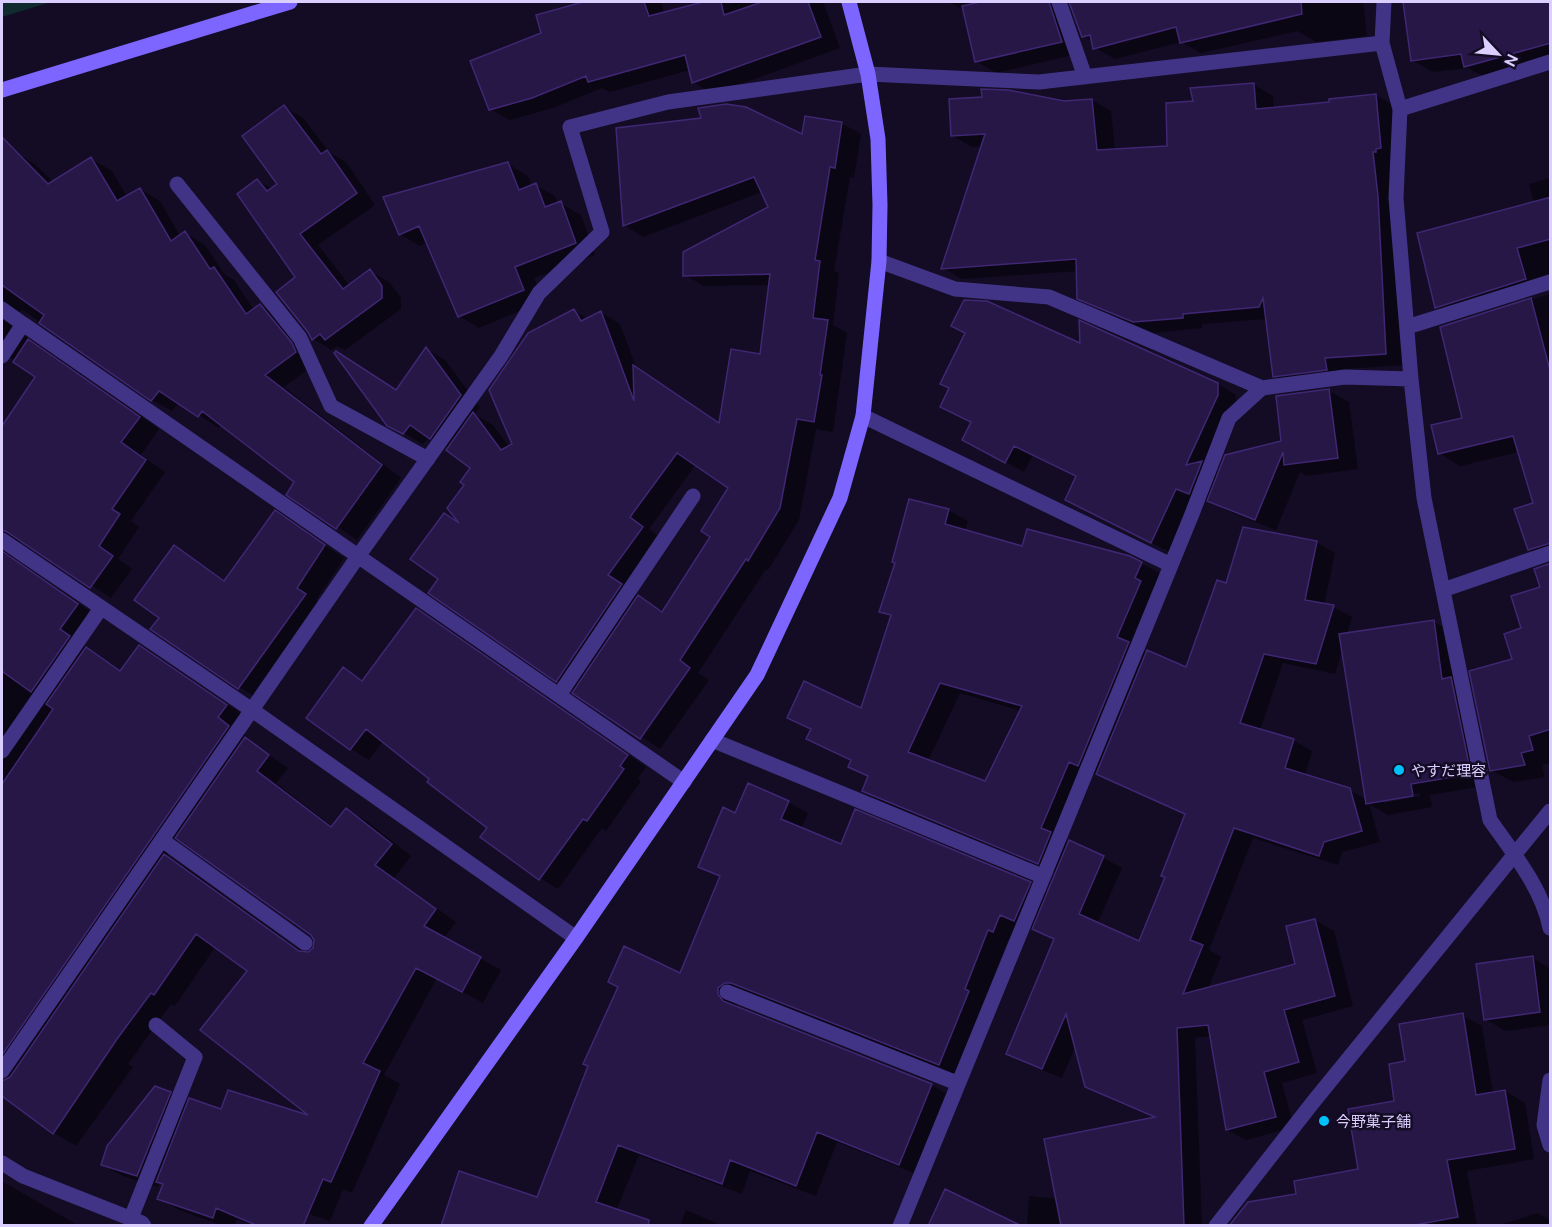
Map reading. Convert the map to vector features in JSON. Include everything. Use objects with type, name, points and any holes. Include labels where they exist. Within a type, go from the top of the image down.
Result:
[{"type":"street","points":[[2,90],[290,2]]},
{"type":"street","points":[[371,1226],[576,938],[757,675],[840,498],[863,416],[879,261],[878,139],[868,74],[849,2]]},
{"type":"street","points":[[1059,2],[1085,77]]},
{"type":"street","points":[[1384,2],[1383,43],[1400,109],[1396,198],[1411,379],[1424,498],[1490,820],[1546,907],[1551,928]]},
{"type":"street","points":[[2,1071],[359,555],[501,356],[539,293],[602,232],[570,127],[668,102],[868,74],[1039,82],[1383,43]]},
{"type":"street","points":[[1400,109],[1551,62]]},
{"type":"street","points":[[177,184],[300,338],[331,406],[428,459]]},
{"type":"street","points":[[879,261],[955,289],[1049,297],[1262,388],[1345,377],[1411,379]]},
{"type":"street","points":[[1407,327],[1551,282]]},
{"type":"street","points":[[2,309],[684,782]]},
{"type":"street","points":[[2,356],[23,324]]},
{"type":"street","points":[[900,1226],[1229,418],[1262,388]]},
{"type":"street","points":[[863,416],[1171,565]]},
{"type":"street","points":[[559,694],[693,496]]},
{"type":"street","points":[[2,540],[252,710],[576,938]]},
{"type":"street","points":[[1443,590],[1551,553]]},
{"type":"street","points":[[2,751],[101,608]]},
{"type":"street","points":[[712,740],[1042,876]]},
{"type":"street","points":[[1216,1226],[1314,1101],[1551,811]]},
{"type":"street","points":[[162,840],[305,944]]},
{"type":"street","points":[[727,993],[957,1083]]},
{"type":"street","points":[[2,1163],[23,1176],[138,1222],[195,1057],[156,1024]]},
{"type":"street","points":[[1551,1080],[1544,1125],[1551,1145]]},
{"type":"green space","points":[[2,2],[51,2],[2,17]]},
{"type":"building","points":[[583,2],[644,2],[649,16],[703,2],[721,2],[724,15],[762,2],[808,2],[821,37],[692,83],[685,55],[588,82],[586,76],[532,98],[489,110],[470,61],[541,33],[536,15]]},
{"type":"building","points":[[980,2],[1049,2],[1062,42],[975,62],[962,6]]},
{"type":"building","points":[[1069,2],[1301,2],[1302,14],[1180,43],[1176,27],[1093,49],[1090,35],[1082,37]]},
{"type":"building","points":[[1403,2],[1551,2],[1551,43],[1464,67],[1461,54],[1411,61]]},
{"type":"building","points":[[1254,83],[1256,109],[1329,102],[1329,99],[1376,94],[1381,148],[1373,152],[1378,196],[1386,354],[1325,358],[1327,370],[1273,377],[1263,298],[1259,307],[1183,314],[1183,318],[1133,322],[1077,299],[1076,259],[941,269],[985,134],[951,136],[949,99],[982,97],[981,89],[1008,90],[1064,101],[1092,99],[1097,150],[1167,146],[1166,103],[1193,101],[1190,88]]},
{"type":"building","points":[[726,104],[746,107],[802,134],[805,116],[842,122],[835,168],[830,167],[815,260],[820,261],[813,318],[828,320],[820,375],[822,375],[814,422],[797,419],[780,508],[748,561],[746,559],[680,660],[690,668],[640,739],[572,693],[638,595],[662,612],[710,537],[701,531],[728,488],[677,453],[630,517],[643,527],[608,575],[622,584],[556,682],[428,593],[438,579],[410,559],[444,513],[459,523],[447,508],[464,485],[460,482],[470,468],[446,450],[473,412],[501,450],[512,444],[489,390],[528,333],[574,309],[581,321],[601,311],[634,401],[633,365],[719,423],[731,349],[760,354],[770,274],[683,276],[683,252],[768,207],[754,177],[623,226],[616,128],[701,118],[698,108]]},
{"type":"building","points":[[284,105],[321,154],[327,150],[357,193],[300,234],[343,289],[370,269],[382,286],[382,298],[325,340],[320,334],[312,340],[276,292],[295,277],[237,194],[257,179],[267,191],[277,184],[242,136]]},
{"type":"building","points":[[2,137],[48,184],[91,157],[117,201],[140,188],[171,241],[185,231],[210,269],[214,267],[246,314],[260,304],[292,343],[296,352],[265,375],[382,465],[336,529],[286,495],[294,482],[202,411],[198,417],[159,391],[151,401],[39,323],[44,315],[2,285]]},
{"type":"building","points":[[508,162],[519,190],[536,183],[545,207],[561,201],[576,243],[515,267],[524,290],[458,317],[419,226],[399,235],[383,197]]},
{"type":"building","points":[[1551,197],[1551,239],[1517,248],[1526,279],[1435,308],[1417,233]]},
{"type":"building","points":[[1531,298],[1551,374],[1551,543],[1528,550],[1514,509],[1533,503],[1513,436],[1438,454],[1431,425],[1462,418],[1440,327]]},
{"type":"building","points":[[964,300],[987,301],[1080,343],[1079,320],[1218,383],[1218,395],[1186,465],[1202,461],[1189,494],[1176,489],[1151,543],[1065,500],[1076,476],[1014,446],[1005,463],[962,440],[971,422],[940,407],[949,388],[940,384],[965,333],[951,326]]},
{"type":"building","points":[[28,339],[140,417],[121,442],[146,460],[112,509],[120,514],[99,546],[113,556],[90,588],[2,530],[2,426],[35,377],[13,362]]},
{"type":"building","points":[[426,347],[461,395],[430,439],[410,425],[403,434],[387,426],[334,353],[336,351],[396,390]]},
{"type":"building","points":[[1329,389],[1338,458],[1284,465],[1283,452],[1255,520],[1207,501],[1225,455],[1281,441],[1276,396]]},
{"type":"building","points":[[909,499],[949,509],[945,524],[1022,546],[1027,529],[1130,556],[1142,562],[1135,578],[1141,581],[1117,637],[1129,642],[1078,766],[1069,762],[1041,828],[1051,832],[1038,864],[862,791],[868,776],[848,767],[851,760],[806,739],[811,729],[787,718],[804,681],[861,708],[891,615],[879,612],[895,563],[892,562]],"holes":[[[940,683],[1022,706],[985,781],[908,752]]]},
{"type":"building","points":[[275,510],[325,545],[297,588],[306,594],[238,689],[150,629],[159,618],[134,600],[174,545],[224,581]]},
{"type":"building","points":[[1243,527],[1317,541],[1305,600],[1334,605],[1316,664],[1264,654],[1240,723],[1294,739],[1285,768],[1350,788],[1362,831],[1324,842],[1319,856],[1234,828],[1190,940],[1203,945],[1183,994],[1295,964],[1286,926],[1315,919],[1335,996],[1284,1010],[1299,1062],[1264,1072],[1276,1117],[1226,1130],[1208,1025],[1177,1028],[1184,1226],[1061,1226],[1044,1139],[1155,1117],[1085,1087],[1066,1014],[1042,1069],[1006,1054],[1054,939],[1032,929],[1069,840],[1104,856],[1079,914],[1139,941],[1165,877],[1161,876],[1185,814],[1096,774],[1147,650],[1186,667],[1217,580],[1226,583]]},
{"type":"building","points":[[2,551],[78,604],[60,629],[70,636],[31,692],[2,671]]},
{"type":"building","points":[[1551,563],[1551,729],[1529,736],[1533,750],[1521,753],[1525,765],[1490,771],[1469,671],[1512,659],[1504,634],[1521,628],[1511,596],[1540,587],[1534,569]]},
{"type":"building","points":[[416,608],[628,755],[620,766],[624,769],[587,821],[583,819],[539,880],[480,837],[487,828],[427,782],[429,779],[366,729],[350,750],[306,718],[343,667],[362,681]]},
{"type":"building","points":[[1434,620],[1442,679],[1451,677],[1471,774],[1411,784],[1413,796],[1366,804],[1339,634]]},
{"type":"building","points":[[139,645],[227,705],[218,717],[229,726],[2,1055],[2,784],[53,709],[46,704],[86,647],[120,671]]},
{"type":"building","points":[[245,737],[269,755],[257,771],[331,827],[346,808],[392,844],[375,865],[436,909],[424,926],[481,957],[462,992],[416,968],[363,1063],[380,1071],[331,1182],[323,1179],[303,1226],[258,1226],[216,1208],[213,1218],[157,1199],[163,1184],[156,1182],[189,1098],[221,1109],[228,1090],[308,1115],[200,1030],[247,971],[196,934],[154,995],[151,993],[117,1039],[53,1134],[2,1096],[2,1081],[10,1077],[164,854],[299,951],[308,952],[313,948],[314,940],[311,935],[175,838]]},
{"type":"building","points":[[748,783],[789,801],[781,819],[841,844],[855,809],[1031,882],[1014,921],[1000,915],[993,932],[988,930],[965,989],[969,991],[939,1065],[731,983],[725,983],[718,988],[718,994],[723,1001],[932,1084],[899,1165],[817,1132],[796,1186],[730,1160],[722,1184],[618,1145],[596,1202],[649,1220],[648,1226],[441,1226],[459,1171],[537,1197],[588,1066],[583,1064],[618,987],[608,982],[624,946],[680,973],[720,876],[698,867],[723,807],[735,813]]},
{"type":"building","points":[[1533,956],[1540,1012],[1484,1020],[1476,964]]},
{"type":"building","points":[[1463,1013],[1476,1095],[1505,1090],[1515,1149],[1447,1160],[1458,1217],[1410,1226],[1229,1226],[1248,1202],[1296,1194],[1294,1181],[1358,1169],[1348,1109],[1394,1101],[1389,1064],[1405,1061],[1399,1024]]},
{"type":"building","points":[[155,1086],[171,1092],[137,1176],[101,1165],[107,1146]]},
{"type":"building","points":[[945,1189],[1022,1226],[928,1226]]},
{"type":"place","name":"やすだ理容","points":[[1399,770]]},
{"type":"place","name":"今野菓子舗","points":[[1324,1121]]}]
